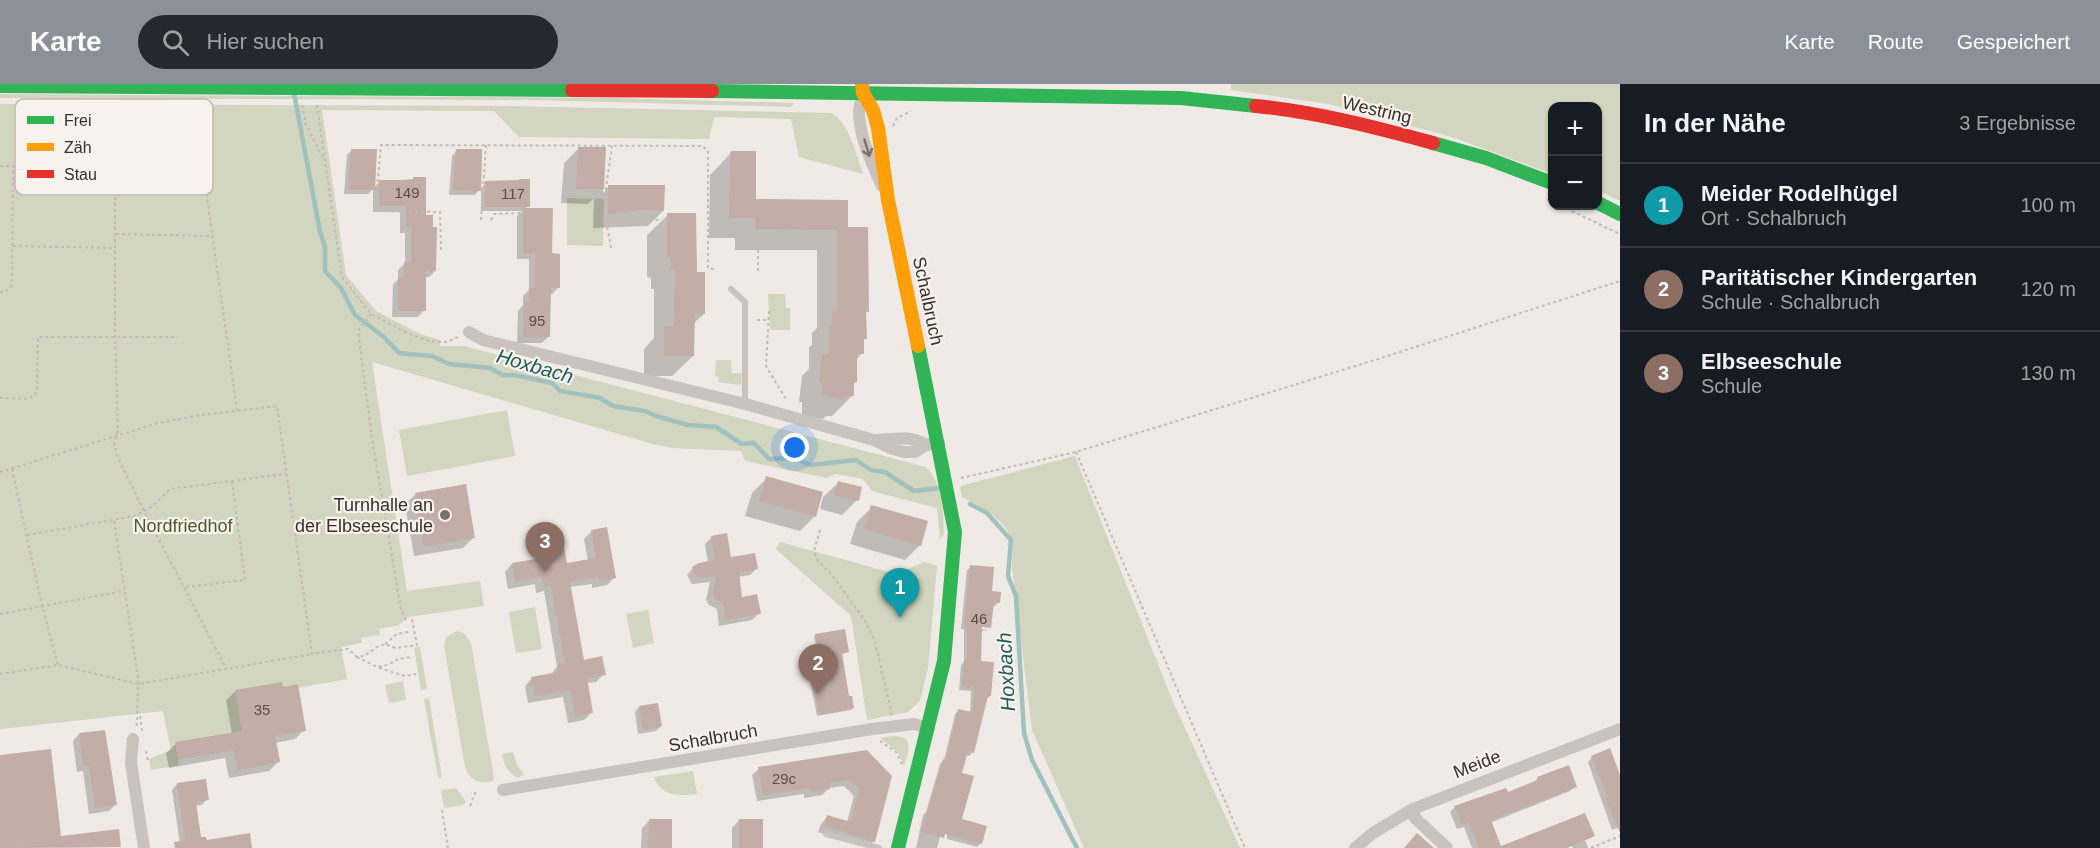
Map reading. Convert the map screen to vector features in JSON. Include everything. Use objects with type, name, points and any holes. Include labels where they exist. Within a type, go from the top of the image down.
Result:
[{"type":"main road","name":"Westring","points":[[0,86],[226,87],[317,95],[863,88],[1181,98],[1286,109],[1363,124],[1486,158],[1548,181]]},
{"type":"main road","name":"Schalbruch","points":[[863,88],[878,128],[888,200],[932,445],[946,480],[954,532],[944,661],[898,848]]},
{"type":"main road","points":[[1602,205],[1620,214]]},
{"type":"street","points":[[469,332],[483,340],[745,404],[874,440],[904,452],[915,452],[932,445]]},
{"type":"street","name":"Schalbruch","points":[[503,790],[872,729],[914,724],[929,729]]},
{"type":"street","name":"Meide","points":[[1355,848],[1373,833],[1413,809],[1620,729]]},
{"type":"street","points":[[133,739],[131,763],[144,848]]},
{"type":"street","points":[[1413,809],[1415,818],[1447,848]]},
{"type":"lane","points":[[731,289],[745,302],[745,404]]},
{"type":"lane","points":[[826,834],[879,848]]},
{"type":"path","points":[[317,95],[342,278],[371,314],[407,333],[429,341],[446,342]]},
{"type":"path","points":[[302,105],[306,125],[325,163]]},
{"type":"path","points":[[892,128],[897,118],[913,111]]},
{"type":"path","points":[[441,250],[440,212],[375,211],[381,145],[702,146],[708,151],[708,268],[714,269]]},
{"type":"path","points":[[481,220],[486,145]]},
{"type":"path","points":[[611,248],[606,220],[606,188],[612,146]]},
{"type":"path","points":[[0,166],[13,166],[12,285],[5,292],[0,292]]},
{"type":"path","points":[[115,195],[115,337],[118,429],[114,443],[118,458],[144,511],[226,668]]},
{"type":"path","points":[[206,195],[237,411]]},
{"type":"path","points":[[1570,210],[1620,234]]},
{"type":"path","points":[[491,220],[494,214],[523,213]]},
{"type":"path","points":[[606,220],[660,220]]},
{"type":"path","points":[[115,234],[212,236]]},
{"type":"path","points":[[758,271],[758,243],[833,243]]},
{"type":"path","points":[[13,246],[115,248]]},
{"type":"path","points":[[946,480],[971,477],[1076,452],[1375,360],[1620,281]]},
{"type":"path","points":[[769,311],[766,366],[788,403]]},
{"type":"path","points":[[371,314],[358,331],[372,439],[401,609],[406,620]]},
{"type":"path","points":[[757,320],[770,320]]},
{"type":"path","points":[[0,398],[29,399],[37,392],[38,337],[178,337]]},
{"type":"path","points":[[0,472],[158,423],[201,415],[277,406],[312,654]]},
{"type":"path","points":[[1076,452],[1245,848]]},
{"type":"path","points":[[12,468],[42,606],[58,665]]},
{"type":"path","points":[[27,536],[135,516],[154,505],[170,489],[286,474]]},
{"type":"path","points":[[184,587],[245,580],[232,481]]},
{"type":"path","points":[[114,521],[139,684],[138,716]]},
{"type":"path","points":[[820,530],[814,551],[818,561],[831,574],[864,619],[875,640],[893,717]]},
{"type":"path","points":[[0,614],[124,591]]},
{"type":"path","points":[[385,644],[396,648],[417,645],[412,619]]},
{"type":"path","points":[[357,657],[364,656],[377,646],[385,644],[397,634],[408,632]]},
{"type":"path","points":[[0,674],[58,665],[139,684],[312,654],[348,650],[377,667],[405,676],[416,674]]},
{"type":"path","points":[[377,667],[388,665],[398,659],[413,657]]},
{"type":"path","points":[[876,739],[896,752],[903,770]]},
{"type":"path","points":[[470,806],[476,791]]},
{"type":"path","points":[[442,810],[448,848]]},
{"type":"path","points":[[1591,848],[1620,836]]},
{"type":"green space","points":[[1231,84],[1620,84],[1620,201],[1602,192],[1602,102],[1548,102],[1548,173],[1455,138],[1329,104],[1231,90]]},
{"type":"green space","points":[[0,94],[615,98],[794,103],[791,107],[533,100],[0,98]]},
{"type":"green space","name":"Nordfriedhof","points":[[0,104],[15,104],[15,195],[213,195],[213,105],[503,106],[831,113],[843,124],[855,149],[863,174],[799,157],[791,119],[714,117],[709,139],[519,137],[494,111],[322,110],[346,275],[376,311],[420,334],[440,340],[440,346],[464,346],[926,467],[936,481],[939,490],[944,534],[940,539],[937,508],[872,491],[863,479],[836,474],[826,478],[745,461],[741,451],[672,448],[653,444],[372,362],[407,591],[480,581],[484,606],[408,617],[399,625],[379,629],[380,635],[361,638],[362,643],[341,647],[347,679],[298,688],[275,736],[280,762],[238,770],[234,750],[178,759],[179,765],[151,770],[149,759],[171,750],[163,711],[0,729]]},
{"type":"green space","points":[[567,198],[604,199],[603,246],[567,245]]},
{"type":"green space","points":[[768,294],[785,294],[786,308],[790,308],[790,330],[770,330]]},
{"type":"green space","points":[[716,360],[731,360],[732,373],[742,373],[741,385],[718,382],[719,377],[715,376]]},
{"type":"green space","points":[[507,410],[515,456],[407,476],[399,430]]},
{"type":"green space","points":[[1075,456],[1174,704],[1240,848],[1084,848],[1032,730],[1012,567],[1011,539],[998,519],[962,497],[960,487]]},
{"type":"green space","points":[[780,542],[896,574],[924,562],[937,566],[928,668],[920,701],[908,712],[867,720],[851,616],[776,549]]},
{"type":"green space","points":[[535,607],[542,649],[516,653],[509,612]]},
{"type":"green space","points":[[648,610],[654,643],[633,648],[626,614]]},
{"type":"green space","points":[[457,631],[464,633],[471,643],[493,781],[479,782],[469,775],[465,767],[444,646],[446,637]]},
{"type":"green space","points":[[420,647],[427,689],[421,690],[414,648]]},
{"type":"green space","points":[[403,681],[406,700],[389,703],[385,685]]},
{"type":"green space","points":[[429,698],[442,777],[438,778],[424,699]]},
{"type":"green space","points":[[895,736],[905,738],[908,744],[904,766],[898,752],[880,738]]},
{"type":"green space","points":[[513,752],[518,767],[524,774],[518,778],[507,768],[502,754]]},
{"type":"green space","points":[[693,771],[697,794],[678,795],[666,792],[657,784],[654,777]]},
{"type":"green space","points":[[456,788],[466,802],[463,805],[444,808],[441,790]]},
{"type":"building","points":[[578,147],[606,147],[604,189],[576,189]]},
{"type":"building","points":[[351,149],[377,149],[375,190],[348,190]]},
{"type":"building","points":[[456,149],[482,149],[481,191],[453,190]]},
{"type":"building","points":[[756,151],[756,199],[848,200],[848,227],[868,227],[867,339],[864,339],[864,354],[857,354],[857,382],[854,382],[854,396],[846,396],[845,399],[822,396],[822,382],[819,382],[822,354],[829,354],[829,325],[832,325],[832,311],[837,311],[837,230],[755,229],[755,218],[729,218],[730,152]]},
{"type":"building","points":[[413,177],[426,177],[426,215],[433,215],[433,227],[437,227],[436,271],[426,271],[426,311],[398,311],[398,277],[404,277],[404,262],[411,262],[411,227],[406,227],[406,206],[379,206],[379,180],[402,180],[413,179]]},
{"type":"building","points":[[530,179],[530,207],[485,207],[485,181]]},
{"type":"building","points":[[608,185],[665,185],[664,211],[642,210],[608,214]]},
{"type":"building","points":[[523,208],[553,208],[552,253],[560,254],[560,288],[551,288],[550,337],[523,337],[524,302],[529,303],[529,288],[535,288],[535,253],[523,253]]},
{"type":"building","points":[[667,213],[696,213],[697,272],[705,272],[705,314],[695,314],[694,356],[664,356],[664,326],[674,326],[675,269],[671,269],[671,257],[667,257]]},
{"type":"building","points":[[766,476],[823,492],[816,517],[759,501]]},
{"type":"building","points":[[838,481],[862,487],[859,501],[834,495]]},
{"type":"building","name":"Turnhalle an der Elbseeschule","points":[[466,484],[475,538],[424,547],[415,493]]},
{"type":"building","points":[[871,505],[928,521],[921,546],[864,529]]},
{"type":"building","points":[[607,527],[616,578],[600,581],[599,577],[570,582],[584,660],[602,656],[606,675],[587,678],[593,713],[575,716],[570,690],[535,696],[531,677],[558,672],[557,664],[565,663],[551,585],[543,586],[542,577],[515,582],[512,563],[547,557],[544,539],[562,536],[567,563],[596,558],[591,530]]},
{"type":"building","points":[[727,533],[731,557],[755,553],[758,569],[739,572],[742,597],[757,594],[761,614],[726,620],[723,602],[716,599],[713,594],[716,576],[702,578],[695,575],[692,567],[715,560],[711,536]]},
{"type":"building","points":[[970,565],[994,567],[992,591],[1001,592],[1000,603],[994,602],[991,628],[982,627],[981,661],[994,662],[991,696],[988,696],[974,753],[968,751],[962,773],[974,776],[962,819],[987,826],[982,844],[945,834],[944,838],[921,832],[943,759],[946,760],[958,709],[972,712],[974,687],[962,687],[964,660],[967,660],[967,626],[964,626]]},
{"type":"building","points":[[845,629],[849,652],[842,653],[849,696],[852,696],[854,708],[819,715],[806,652],[818,648],[815,634]]},
{"type":"building","points":[[282,682],[283,687],[298,684],[306,731],[275,736],[280,762],[238,770],[234,750],[178,759],[175,742],[242,731],[235,690]]},
{"type":"building","points":[[658,703],[662,726],[643,730],[639,706]]},
{"type":"building","points":[[105,730],[117,805],[95,808],[89,766],[83,766],[79,733]]},
{"type":"building","points":[[1610,748],[1620,775],[1620,833],[1591,756]]},
{"type":"building","points":[[51,749],[61,836],[119,829],[121,847],[0,848],[0,755]]},
{"type":"building","points":[[867,750],[892,776],[875,842],[824,826],[827,815],[851,822],[859,789],[851,780],[829,783],[830,789],[810,792],[810,788],[763,795],[758,767]]},
{"type":"building","points":[[1569,765],[1577,787],[1491,820],[1501,846],[1585,813],[1595,836],[1567,848],[1479,848],[1469,823],[1462,825],[1454,806],[1506,788],[1508,792],[1538,780],[1537,777]]},
{"type":"building","points":[[206,779],[209,800],[196,802],[201,837],[206,837],[207,840],[250,833],[252,848],[175,848],[174,842],[185,840],[177,783]]},
{"type":"building","points":[[649,819],[672,819],[672,848],[648,848]]},
{"type":"building","points":[[739,819],[763,819],[763,848],[739,848]]},
{"type":"building","points":[[1417,833],[1434,848],[1404,848]]},
{"type":"waterway","name":"Hoxbach","points":[[294,93],[320,232],[325,247],[325,271],[341,288],[355,315],[384,337],[399,353],[432,356],[449,364],[490,368],[503,375],[515,375],[552,383],[560,391],[600,398],[613,406],[645,411],[688,425],[716,427],[742,444],[754,443],[769,459],[792,458],[811,465],[856,460],[871,470],[885,472],[914,491],[939,488]]},
{"type":"waterway","name":"Hoxbach","points":[[970,504],[987,513],[1011,540],[1008,576],[1016,596],[1024,733],[1032,760],[1077,848]]},
{"type":"traffic: fast","points":[[0,86],[572,90]]},
{"type":"traffic: fast","points":[[712,91],[1181,98],[1256,106]]},
{"type":"traffic: fast","points":[[1433,143],[1486,158],[1548,181]]},
{"type":"traffic: fast","points":[[1602,205],[1620,214]]},
{"type":"traffic: fast","points":[[898,848],[944,661],[955,532],[918,346]]},
{"type":"traffic: slow","points":[[862,84],[863,93],[873,110],[878,128],[888,200],[918,346]]},
{"type":"traffic: jam","points":[[572,90],[712,91]]},
{"type":"traffic: jam","points":[[1256,106],[1345,121],[1433,143]]},
{"type":"place","name":"Turnhalle an der Elbseeschule","points":[[445,515]]},
{"type":"place","name":"Elbseeschule","points":[[545,572]]},
{"type":"place","name":"Meider Rodelhügel","points":[[900,618]]},
{"type":"place","name":"Paritätischer Kindergarten","points":[[818,694]]}]
